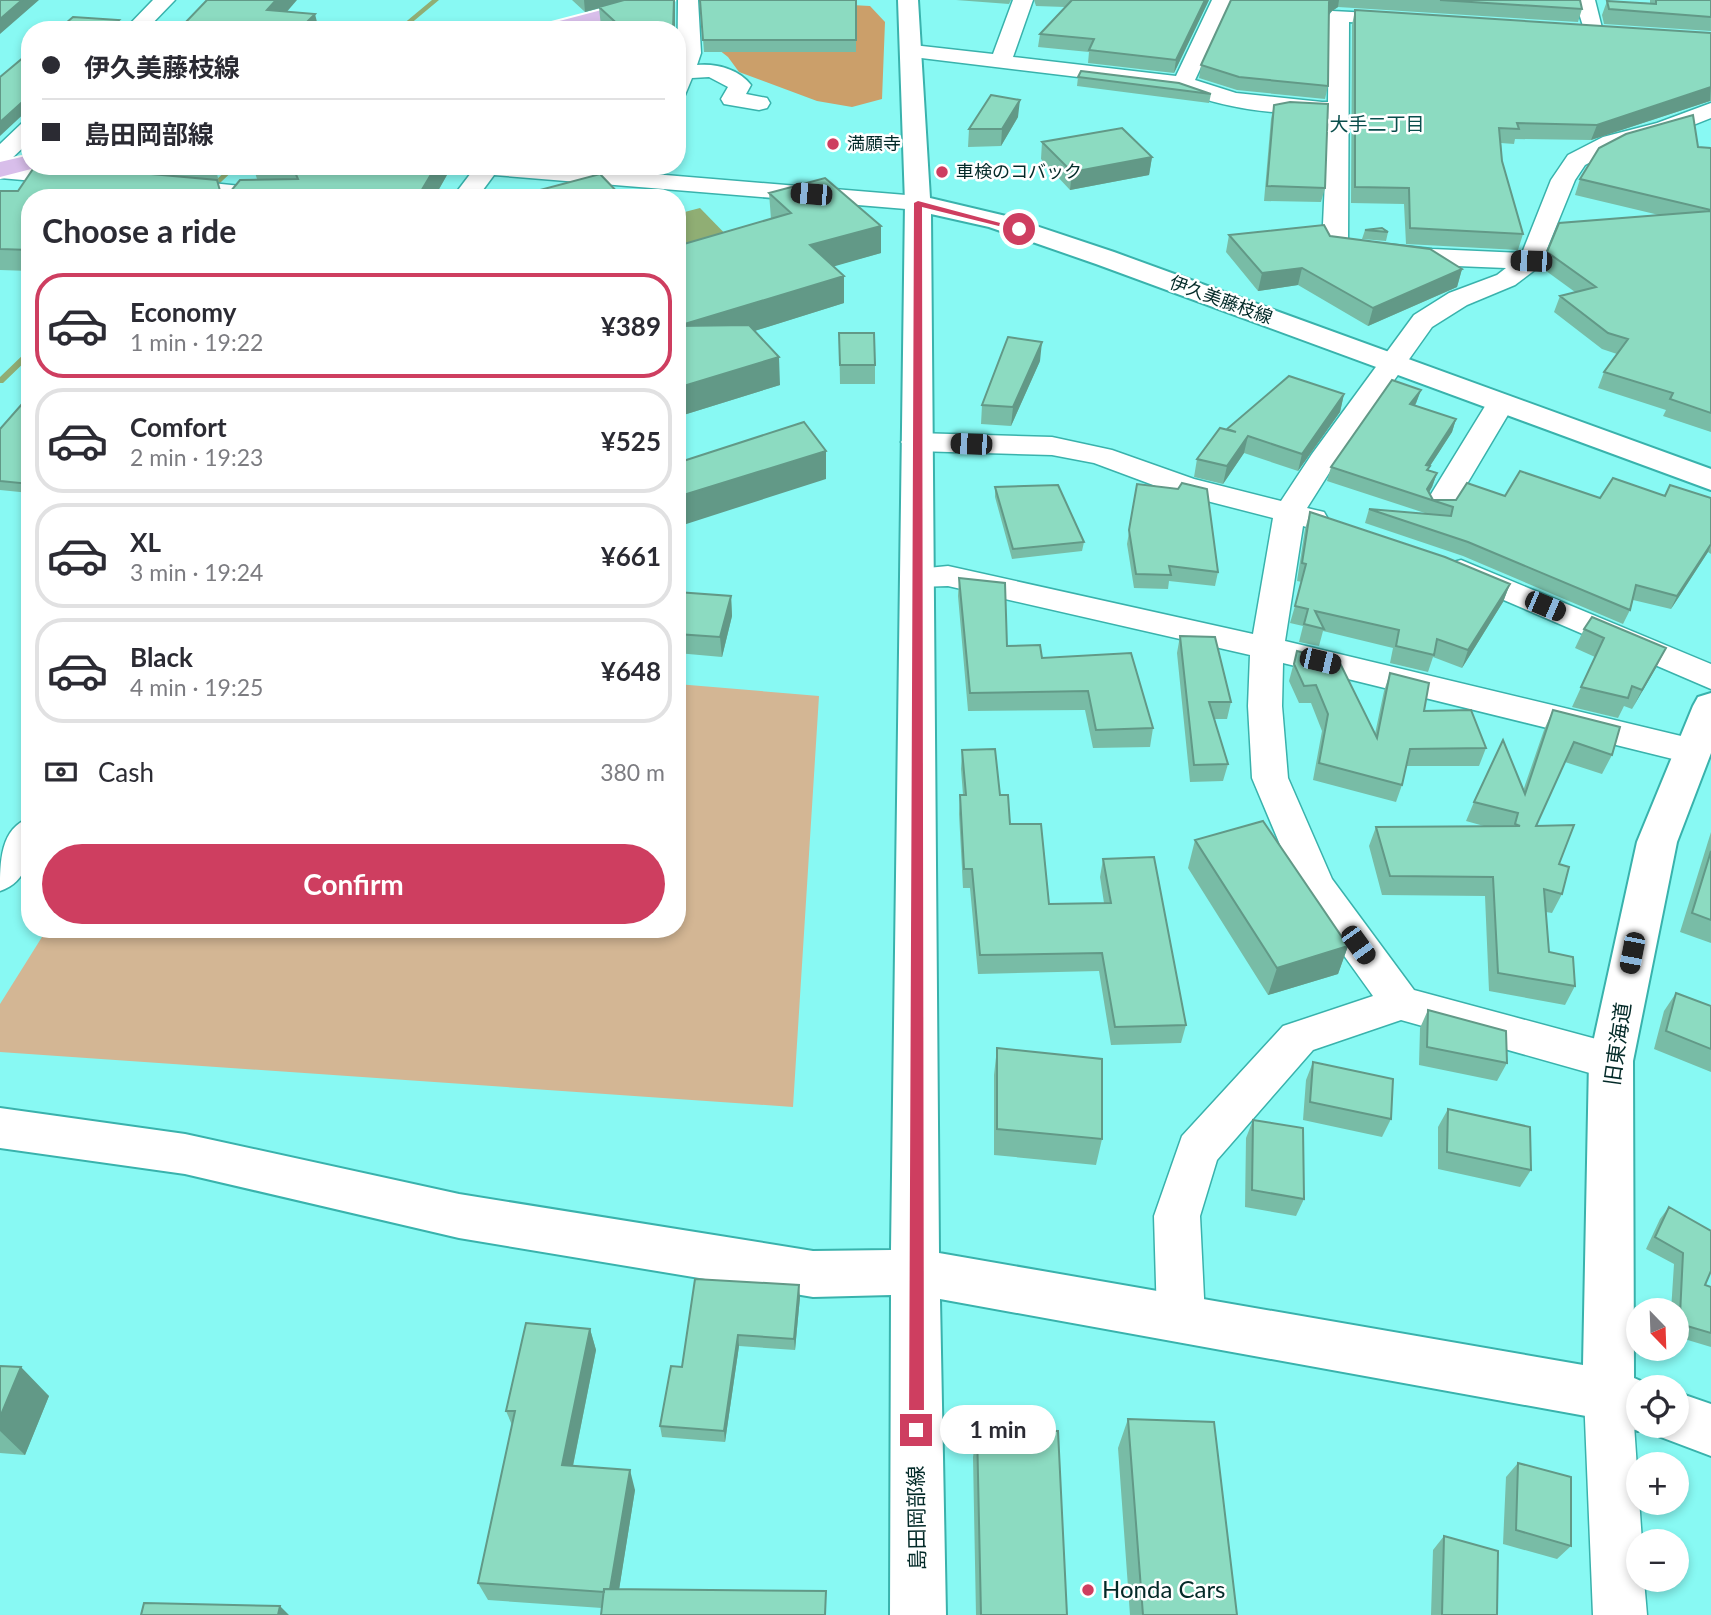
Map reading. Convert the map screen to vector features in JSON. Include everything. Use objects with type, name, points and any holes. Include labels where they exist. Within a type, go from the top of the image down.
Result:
[{"type":"main road","points":[[585,21],[664,0]]},
{"type":"main road","points":[[908,0],[913,51],[918,203]]},
{"type":"main road","points":[[0,170],[21,164]]},
{"type":"main road","name":"伊久美藤枝線","points":[[918,203],[1009,225],[1711,480]]},
{"type":"main road","name":"島田岡部線","points":[[918,203],[915,1272],[918,1615]]},
{"type":"main road","name":"旧東海道","points":[[1623,1400],[1611,1060],[1657,842],[1711,706]]},
{"type":"main road","points":[[0,1128],[185,1154],[459,1216],[800,1271],[915,1272],[1623,1400]]},
{"type":"main road","points":[[1689,1422],[1711,1430]]},
{"type":"street","points":[[143,21],[165,0]]},
{"type":"street","points":[[686,64],[690,53],[688,0]]},
{"type":"street","points":[[1002,60],[1023,0]]},
{"type":"street","points":[[1183,82],[1222,0]]},
{"type":"street","points":[[1585,0],[1593,32]]},
{"type":"street","points":[[1419,20],[1339,15],[1335,246],[1432,257],[1531,261]]},
{"type":"street","points":[[1566,30],[1619,34]]},
{"type":"street","points":[[913,51],[1183,82],[1194,89],[1253,102],[1339,109]]},
{"type":"street","points":[[686,79],[713,70],[740,85],[732,99],[759,103]]},
{"type":"street","points":[[1401,1003],[1316,886],[1270,778],[1265,706],[1267,648],[1290,511],[1322,460],[1423,321],[1458,299],[1506,280],[1531,261],[1563,180],[1576,160],[1611,142],[1665,128],[1711,110]]},
{"type":"street","points":[[1665,128],[1711,136]]},
{"type":"street","points":[[0,157],[21,137]]},
{"type":"street","points":[[0,170],[21,172]]},
{"type":"street","points":[[54,175],[108,180]]},
{"type":"street","points":[[657,175],[918,203]]},
{"type":"street","points":[[148,184],[209,189]]},
{"type":"street","points":[[1440,504],[1500,403]]},
{"type":"street","points":[[916,442],[1052,446],[1102,456],[1183,486],[1290,511],[1340,528]]},
{"type":"street","points":[[1438,561],[1711,677]]},
{"type":"street","points":[[918,577],[948,576],[1267,648],[1693,751]]},
{"type":"street","points":[[0,876],[21,845]]},
{"type":"street","points":[[1181,1318],[1177,1216],[1198,1150],[1298,1038],[1401,1003],[1611,1060]]},
{"type":"street","points":[[1620,1615],[1623,1400]]},
{"type":"shaded area","points":[[815,3],[870,6],[885,22],[882,99],[852,107],[817,101],[739,72],[728,57],[705,39]]},
{"type":"shaded area","points":[[700,208],[738,247],[686,254],[686,212]]},
{"type":"shaded area","points":[[686,685],[819,696],[793,1107],[0,1052],[0,1004],[41,938],[686,938]]},
{"type":"building","points":[[0,0],[22,0],[0,19]]},
{"type":"building","points":[[207,0],[276,0],[267,10],[315,14],[308,21],[187,21]]},
{"type":"building","points":[[624,0],[674,0],[673,21],[614,21],[599,7]]},
{"type":"building","points":[[700,0],[856,0],[856,40],[703,40]]},
{"type":"building","points":[[1072,0],[1205,0],[1176,60],[1089,50],[1094,39],[1040,34]]},
{"type":"building","points":[[1231,0],[1332,0],[1329,2],[1328,86],[1239,77],[1201,65]]},
{"type":"building","points":[[1440,0],[1580,0],[1582,9]]},
{"type":"building","points":[[1656,0],[1711,0],[1711,17],[1609,9],[1607,1],[1656,4]]},
{"type":"building","points":[[1355,10],[1711,33],[1711,87],[1597,125],[1517,123],[1519,129],[1499,128],[1502,161],[1523,234],[1410,228],[1409,188],[1355,187]]},
{"type":"building","points":[[73,17],[119,20],[118,21],[68,21]]},
{"type":"building","points":[[21,60],[21,103],[0,122],[0,77]]},
{"type":"building","points":[[1081,71],[1179,83],[1211,94],[1078,77]]},
{"type":"building","points":[[991,95],[1020,100],[1002,129],[969,129]]},
{"type":"building","points":[[1290,102],[1328,104],[1325,188],[1267,186],[1274,105]]},
{"type":"building","points":[[1693,115],[1698,147],[1711,148],[1711,210],[1580,179],[1599,148],[1626,134]]},
{"type":"building","points":[[1122,128],[1152,157],[1072,172],[1042,142]]},
{"type":"building","points":[[29,175],[162,175],[217,180],[220,189],[21,189],[21,250],[0,249],[0,191],[18,191]]},
{"type":"building","points":[[296,175],[431,175],[422,189],[232,189],[240,180],[298,179]]},
{"type":"building","points":[[601,175],[614,189],[544,189]]},
{"type":"building","points":[[825,178],[881,226],[810,245],[844,276],[686,324],[686,243],[791,213],[769,193]]},
{"type":"building","points":[[1711,211],[1711,413],[1670,399],[1673,393],[1604,372],[1628,339],[1608,333],[1560,296],[1596,287],[1547,252],[1559,223]]},
{"type":"building","points":[[1324,225],[1330,236],[1430,249],[1462,269],[1373,308],[1302,268],[1262,273],[1229,235]]},
{"type":"building","points":[[1382,228],[1388,232],[1365,230]]},
{"type":"building","points":[[749,325],[779,357],[686,385],[686,326]]},
{"type":"building","points":[[839,333],[874,333],[875,365],[840,365]]},
{"type":"building","points":[[1008,337],[1042,342],[1013,407],[982,405]]},
{"type":"building","points":[[1289,376],[1344,394],[1302,454],[1248,436],[1227,466],[1197,459],[1220,428],[1236,432],[1227,429]]},
{"type":"building","points":[[1392,380],[1421,390],[1410,404],[1456,419],[1426,465],[1430,466],[1427,470],[1437,473],[1427,489],[1433,500],[1456,500],[1467,483],[1505,496],[1520,471],[1600,498],[1613,478],[1665,496],[1670,485],[1711,498],[1711,544],[1677,596],[1636,585],[1630,610],[1468,542],[1369,509],[1451,516],[1453,507],[1331,467]]},
{"type":"building","points":[[21,405],[21,483],[0,481],[0,429]]},
{"type":"building","points":[[804,422],[826,451],[686,494],[686,460]]},
{"type":"building","points":[[1182,483],[1207,489],[1218,572],[1169,566],[1171,575],[1136,574],[1129,530],[1137,484],[1178,489]]},
{"type":"building","points":[[1058,485],[1084,542],[1013,549],[995,487]]},
{"type":"building","points":[[1310,512],[1445,557],[1510,584],[1468,650],[1437,639],[1434,655],[1396,646],[1399,630],[1315,611],[1324,629],[1304,624],[1308,609],[1295,606],[1306,564],[1302,563]]},
{"type":"building","points":[[959,578],[1005,583],[1007,646],[1040,645],[1042,658],[1131,653],[1153,728],[1096,730],[1088,691],[970,693]]},
{"type":"building","points":[[686,593],[731,596],[720,637],[686,635]]},
{"type":"building","points":[[1592,617],[1666,648],[1642,690],[1632,686],[1628,698],[1581,687],[1604,638],[1584,629]]},
{"type":"building","points":[[1180,636],[1215,637],[1231,702],[1209,702],[1228,764],[1194,765]]},
{"type":"building","points":[[1297,651],[1339,661],[1377,738],[1390,673],[1429,683],[1424,711],[1471,710],[1486,748],[1410,749],[1402,785],[1319,763],[1328,714],[1316,685],[1304,686],[1294,664]]},
{"type":"building","points":[[1553,710],[1620,727],[1612,755],[1574,742],[1536,826],[1574,825],[1559,864],[1569,867],[1562,894],[1544,889],[1549,952],[1573,957],[1575,986],[1498,973],[1493,877],[1390,876],[1376,827],[1520,826],[1515,824],[1518,813],[1474,802],[1503,740],[1525,794]]},
{"type":"building","points":[[995,749],[1000,795],[1008,795],[1010,824],[1041,824],[1049,904],[1111,903],[1103,859],[1154,857],[1186,1025],[1115,1027],[1102,953],[980,955],[972,869],[964,869],[960,795],[966,795],[962,750]]},
{"type":"building","points":[[1263,821],[1348,946],[1277,968],[1195,840]]},
{"type":"building","points":[[1711,851],[1711,920],[1692,913]]},
{"type":"building","points":[[1676,993],[1711,1006],[1711,1049],[1666,1031]]},
{"type":"building","points":[[1428,1010],[1506,1031],[1507,1063],[1427,1047]]},
{"type":"building","points":[[997,1048],[1102,1059],[1102,1139],[997,1129]]},
{"type":"building","points":[[1313,1062],[1393,1079],[1391,1119],[1310,1102]]},
{"type":"building","points":[[1448,1109],[1530,1127],[1531,1170],[1447,1152]]},
{"type":"building","points":[[1253,1120],[1303,1128],[1304,1199],[1252,1190]]},
{"type":"building","points":[[1669,1207],[1711,1231],[1711,1271],[1705,1285],[1711,1287],[1711,1333],[1689,1327],[1689,1298],[1681,1298],[1683,1253],[1655,1237]]},
{"type":"building","points":[[695,1279],[799,1285],[794,1339],[738,1335],[724,1431],[660,1426],[671,1366],[682,1367]]},
{"type":"building","points":[[526,1323],[590,1329],[562,1465],[630,1470],[610,1589],[604,1589],[604,1592],[478,1583],[515,1411],[506,1411]]},
{"type":"building","points":[[0,1366],[21,1367],[0,1417]]},
{"type":"building","points":[[1128,1419],[1214,1422],[1237,1615],[1143,1615]]},
{"type":"building","points":[[977,1429],[1058,1431],[1067,1615],[981,1615]]},
{"type":"building","points":[[1518,1463],[1571,1477],[1571,1546],[1516,1530]]},
{"type":"building","points":[[1444,1536],[1498,1551],[1497,1615],[1442,1615]]},
{"type":"building","points":[[604,1589],[826,1591],[825,1615],[601,1615]]},
{"type":"building","points":[[144,1603],[280,1606],[278,1615],[141,1615]]},
{"type":"waterway","points":[[410,21],[436,0]]},
{"type":"waterway","points":[[210,189],[225,175]]},
{"type":"waterway","points":[[0,381],[21,361]]},
{"type":"place","name":"満願寺","points":[[833,144]]},
{"type":"place","name":"車検のコバック","points":[[942,172]]},
{"type":"place","name":"Honda Cars","points":[[1088,1590]]},
{"type":"district","name":"大手二丁目","points":[[1377,124]]},
{"type":"route","points":[[916,1430],[918,203],[997,221],[1019,229]]}]
